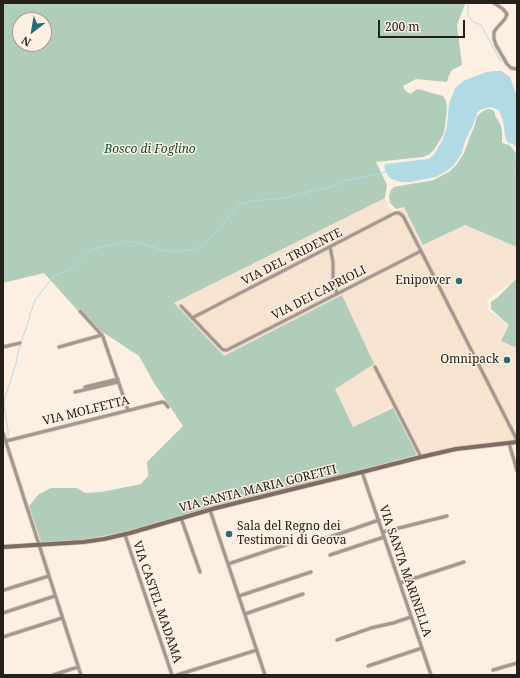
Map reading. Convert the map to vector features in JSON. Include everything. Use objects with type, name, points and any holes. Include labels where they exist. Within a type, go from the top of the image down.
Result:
[{"type":"main road","name":"VIA SANTA MARIA GORETTI","points":[[3,547],[92,542],[125,535],[210,510],[421,456],[456,449],[517,441]]},
{"type":"street","points":[[494,3],[504,9],[507,14],[505,19],[494,32],[496,45],[506,64],[517,69]]},
{"type":"street","name":"VIA DEL TRIDENTE","points":[[192,318],[395,213],[400,213],[403,216],[421,251]]},
{"type":"street","points":[[330,247],[333,262],[333,282],[337,294]]},
{"type":"street","points":[[421,251],[517,441]]},
{"type":"street","name":"VIA DEI CAPRIOLI","points":[[192,318],[222,349],[225,350],[421,251]]},
{"type":"street","points":[[181,306],[192,318]]},
{"type":"street","points":[[80,311],[102,335],[128,410]]},
{"type":"street","points":[[59,347],[102,335]]},
{"type":"street","points":[[3,347],[20,343]]},
{"type":"street","points":[[375,367],[421,456]]},
{"type":"street","points":[[85,387],[118,380]]},
{"type":"street","points":[[76,392],[118,380]]},
{"type":"street","name":"VIA MOLFETTA","points":[[7,440],[162,402],[168,407]]},
{"type":"street","points":[[3,433],[7,440],[81,675]]},
{"type":"street","points":[[509,443],[517,471]]},
{"type":"street","name":"VIA SANTA MARINELLA","points":[[362,472],[431,675]]},
{"type":"street","points":[[210,510],[265,675]]},
{"type":"street","points":[[383,532],[447,516]]},
{"type":"street","points":[[181,518],[200,572]]},
{"type":"street","points":[[327,538],[378,520]]},
{"type":"street","name":"VIA CASTEL MADAMA","points":[[125,535],[172,675]]},
{"type":"street","points":[[330,555],[384,537]]},
{"type":"street","points":[[228,564],[291,543]]},
{"type":"street","points":[[400,583],[464,562]]},
{"type":"street","points":[[239,596],[311,572]]},
{"type":"street","points":[[4,590],[49,576]]},
{"type":"street","points":[[245,614],[303,594]]},
{"type":"street","points":[[3,613],[55,596]]},
{"type":"street","points":[[337,640],[411,617]]},
{"type":"street","points":[[3,637],[62,618]]},
{"type":"street","points":[[368,666],[422,648]]},
{"type":"street","points":[[177,675],[257,650]]},
{"type":"street","points":[[493,670],[517,662]]},
{"type":"street","points":[[53,675],[78,667]]},
{"type":"shaded area","points":[[385,198],[392,213],[404,207],[423,245],[465,225],[517,247],[517,278],[487,299],[488,310],[509,325],[501,341],[517,348],[517,425],[514,426],[514,441],[464,446],[422,454],[396,404],[353,427],[335,389],[342,295],[224,356],[174,303]]},
{"type":"green space","name":"Bosco di Foglino","points":[[3,3],[465,4],[457,25],[462,65],[452,70],[447,82],[416,79],[403,86],[410,94],[418,89],[443,96],[446,101],[447,109],[443,135],[434,150],[430,154],[423,157],[376,162],[387,185],[385,198],[174,303],[224,356],[342,295],[374,364],[335,389],[353,427],[393,408],[417,455],[124,532],[82,540],[41,542],[29,506],[39,494],[51,488],[77,488],[85,493],[102,492],[141,484],[148,476],[147,462],[183,426],[154,383],[139,356],[101,331],[96,331],[44,273],[3,283]]},
{"type":"green space","points":[[488,109],[493,110],[501,126],[502,143],[509,145],[517,155],[517,172],[515,174],[517,174],[517,247],[465,225],[423,245],[404,207],[396,209],[390,203],[389,195],[391,190],[394,187],[434,180],[450,171],[457,164],[464,153],[477,116]]},
{"type":"green space","points":[[517,278],[517,348],[501,341],[509,325],[491,309],[491,302]]},
{"type":"water","points":[[501,71],[510,77],[516,94],[517,148],[513,144],[508,143],[505,137],[504,125],[499,111],[490,107],[480,110],[477,113],[465,141],[461,155],[448,170],[436,177],[410,182],[401,182],[389,177],[384,166],[386,164],[428,159],[433,156],[442,141],[447,126],[449,104],[455,88],[465,80],[487,72]]},
{"type":"waterway","points":[[468,3],[468,15],[472,21],[481,25],[501,62]]},
{"type":"waterway","points":[[21,342],[35,300],[54,276],[68,271],[87,253],[95,249],[126,241],[141,243],[165,251],[196,249],[208,241],[240,204],[252,201],[285,198],[332,187],[344,181],[386,172]]},
{"type":"waterway","points":[[8,439],[4,401],[17,360],[20,345]]},
{"type":"place","name":"Enipower","points":[[459,281]]},
{"type":"place","name":"Omnipack","points":[[507,360]]},
{"type":"place","name":"Sala del Regno dei Testimoni di Geova","points":[[229,534]]}]
